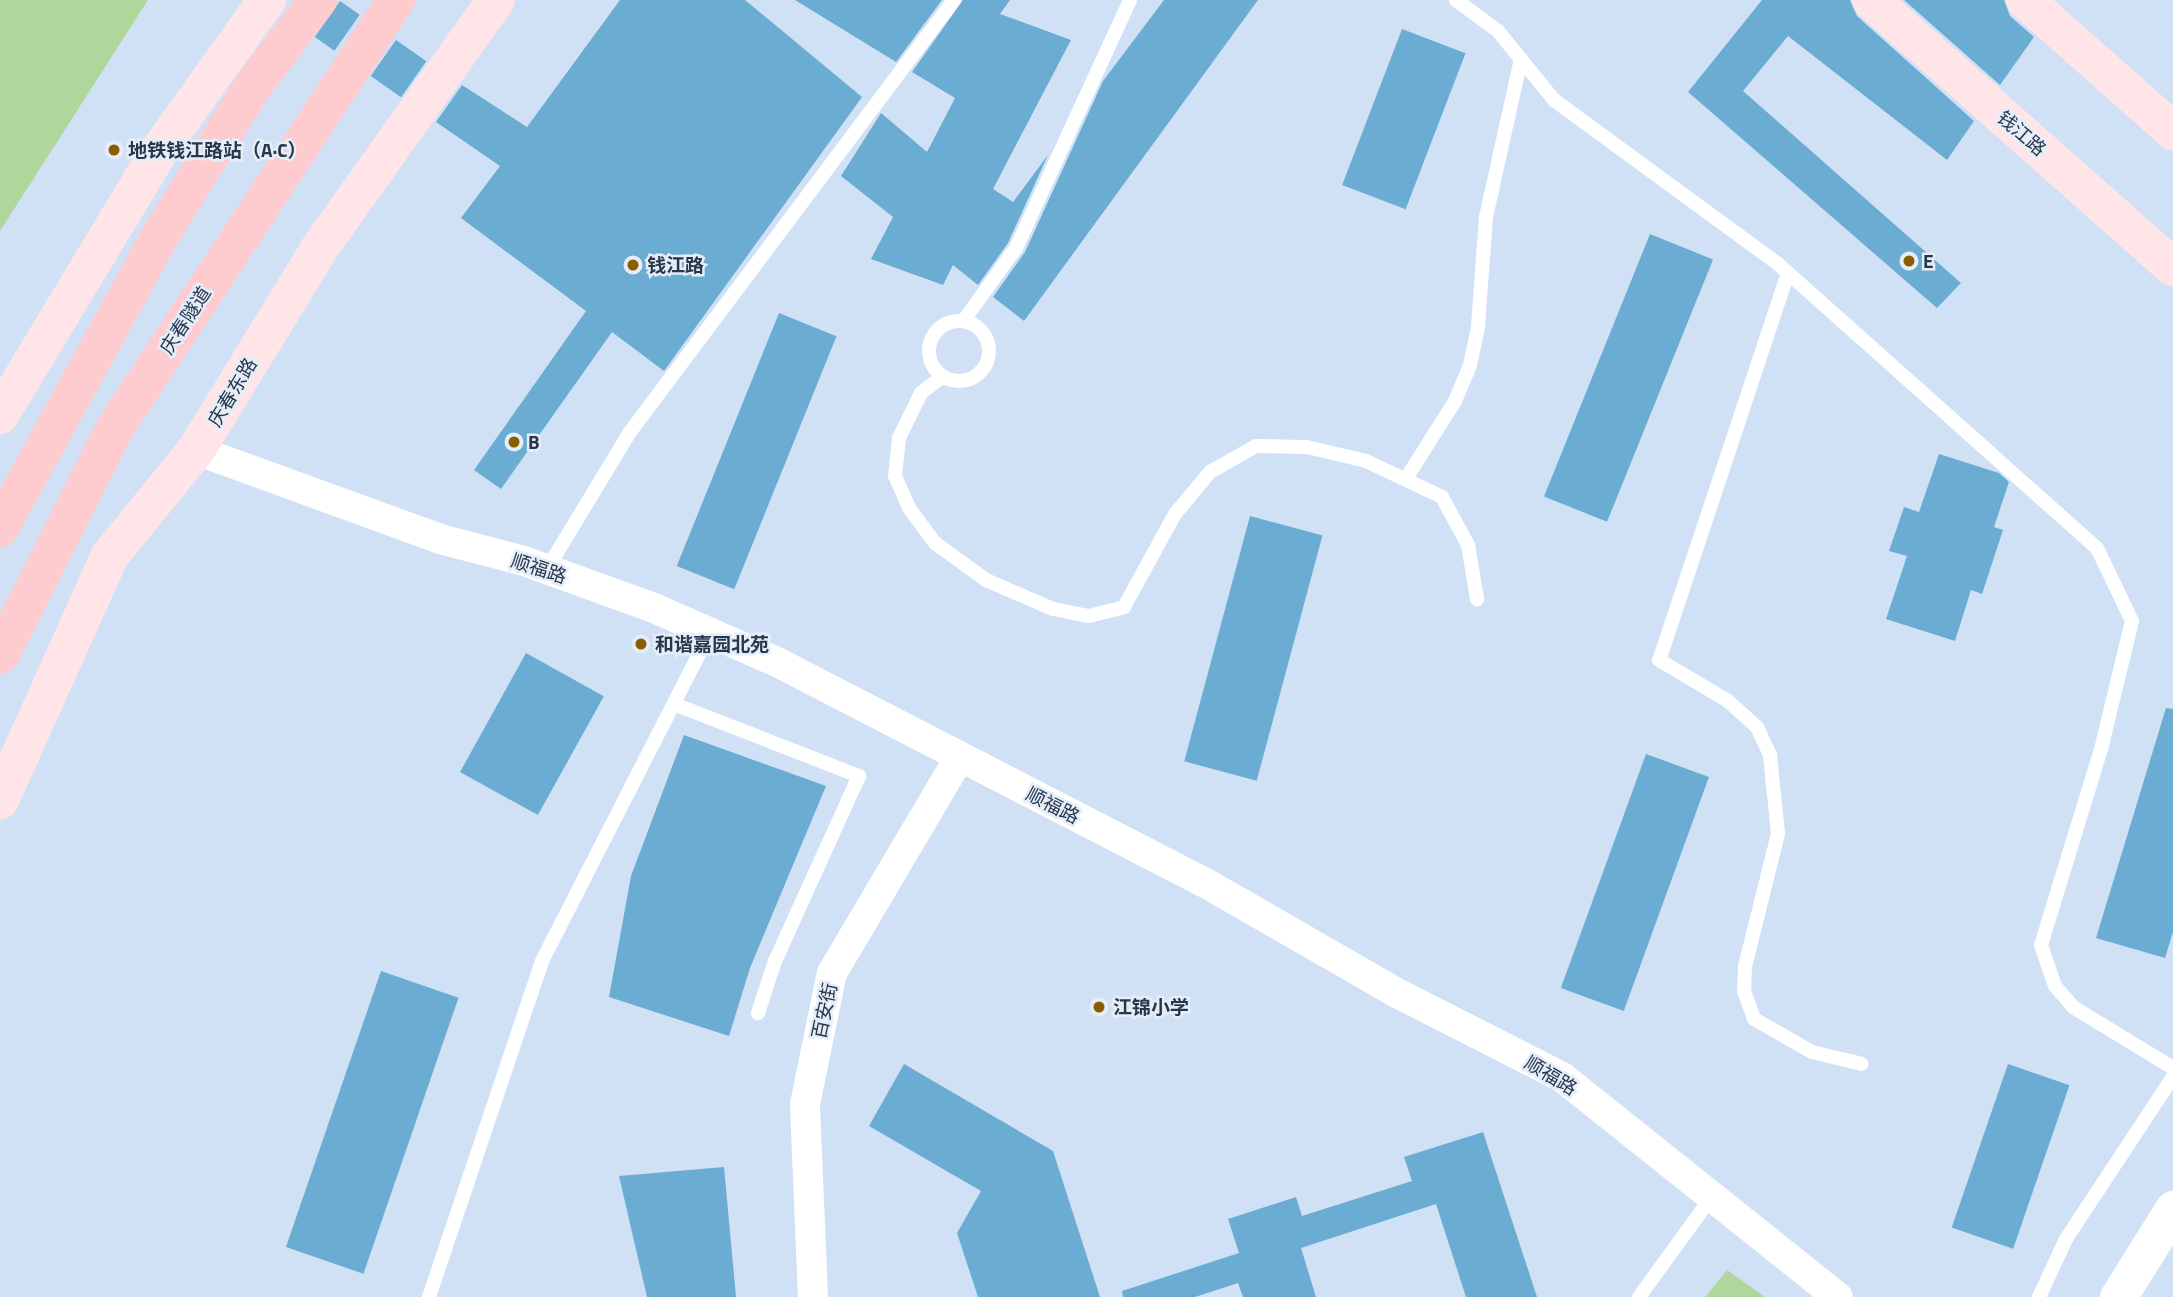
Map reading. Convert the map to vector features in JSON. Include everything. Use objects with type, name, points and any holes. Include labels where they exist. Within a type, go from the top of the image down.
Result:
[{"type":"main road","points":[[0,415],[13,379],[161,148],[267,0]]},
{"type":"main road","points":[[0,528],[160,236],[253,86],[318,0]]},
{"type":"main road","name":"庆春隧道","points":[[0,655],[115,428],[396,0]]},
{"type":"main road","name":"庆春东路","points":[[0,800],[110,557],[196,450],[319,248],[496,0]]},
{"type":"main road","name":"钱江路","points":[[1871,0],[2173,267]]},
{"type":"main road","points":[[2025,0],[2173,131]]},
{"type":"street","name":"顺福路","points":[[196,450],[440,539],[547,569],[710,633],[1204,882],[1399,994],[1562,1077],[1838,1297]]},
{"type":"street","name":"百安街","points":[[813,1297],[805,1104],[832,973],[959,758]]},
{"type":"street","points":[[2118,1297],[2173,1209]]},
{"type":"lane","points":[[547,569],[630,432],[954,0]]},
{"type":"lane","points":[[964,320],[1016,248],[1130,0]]},
{"type":"lane","points":[[1456,0],[1498,31],[1554,100],[1788,273],[2097,548],[2132,621],[2126,659],[2041,945],[2055,986],[2073,1007],[2173,1068]]},
{"type":"lane","points":[[1407,477],[1455,401],[1470,365],[1479,326],[1486,217],[1521,59]]},
{"type":"lane","points":[[1788,273],[1659,660],[1728,701],[1758,727],[1770,755],[1778,834],[1745,966],[1744,991],[1754,1019],[1782,1040],[1862,1064]]},
{"type":"lane","points":[[942,377],[931,364],[928,348],[934,332],[948,321],[964,320],[983,333],[989,355],[972,378],[942,377],[921,393],[900,439],[895,476],[909,508],[935,543],[986,580],[1053,609],[1089,616],[1124,607],[1175,514],[1210,472],[1256,446],[1307,447],[1407,477],[1442,497],[1468,545],[1477,599]]},
{"type":"lane","points":[[429,1297],[542,961],[710,633]]},
{"type":"lane","points":[[674,704],[859,776],[775,961],[758,1013]]},
{"type":"lane","points":[[2039,1297],[2066,1239],[2173,1077]]},
{"type":"lane","points":[[1639,1297],[1713,1195]]},
{"type":"green space","points":[[0,0],[148,0],[0,231]]},
{"type":"green space","points":[[1727,1270],[1765,1297],[1705,1297]]},
{"type":"building","points":[[620,0],[745,0],[862,97],[664,371],[612,332],[501,489],[474,470],[586,311],[461,218],[500,166],[436,122],[462,85],[527,127]]},
{"type":"building","points":[[795,0],[942,0],[896,62]]},
{"type":"building","points":[[963,0],[1010,0],[1000,14],[1071,40],[993,189],[1013,202],[1048,155],[1008,243],[978,285],[953,265],[943,285],[871,259],[893,217],[841,176],[881,113],[927,152],[955,98],[912,72]]},
{"type":"building","points":[[1164,0],[1258,0],[1024,321],[993,297],[1025,252],[1103,81]]},
{"type":"building","points":[[1762,0],[1850,0],[1857,16],[1974,121],[1947,160],[1788,36],[1743,91],[1961,283],[1937,308],[1688,92]]},
{"type":"building","points":[[1904,0],[2004,0],[2010,16],[2034,37],[2000,85]]},
{"type":"building","points":[[340,1],[360,15],[334,51],[315,37]]},
{"type":"building","points":[[1402,29],[1465,53],[1406,209],[1342,185]]},
{"type":"building","points":[[396,40],[426,61],[401,97],[371,76]]},
{"type":"building","points":[[1650,234],[1713,259],[1607,522],[1544,496]]},
{"type":"building","points":[[779,313],[836,336],[734,589],[677,566]]},
{"type":"building","points":[[1939,454],[1999,473],[2009,482],[1994,527],[2003,530],[1982,594],[1971,590],[1955,641],[1886,619],[1907,556],[1889,551],[1904,507],[1919,512]]},
{"type":"building","points":[[1250,516],[1322,535],[1257,781],[1184,761]]},
{"type":"building","points":[[526,653],[604,696],[538,815],[460,772]]},
{"type":"building","points":[[2166,708],[2173,709],[2173,932],[2165,958],[2096,938]]},
{"type":"building","points":[[684,735],[826,786],[750,968],[729,1036],[609,997],[631,876]]},
{"type":"building","points":[[1646,754],[1709,777],[1624,1011],[1561,988]]},
{"type":"building","points":[[381,971],[459,998],[363,1274],[286,1247]]},
{"type":"building","points":[[904,1064],[1053,1151],[1100,1297],[978,1297],[957,1233],[981,1191],[869,1126]]},
{"type":"building","points":[[2008,1064],[2069,1085],[2013,1249],[1952,1228]]},
{"type":"building","points":[[1483,1132],[1537,1297],[1466,1297],[1436,1204],[1301,1248],[1316,1297],[1243,1297],[1238,1283],[1195,1297],[1123,1297],[1122,1291],[1239,1253],[1228,1219],[1296,1197],[1302,1216],[1412,1181],[1404,1157]]},
{"type":"building","points":[[724,1167],[736,1297],[647,1297],[619,1176]]},
{"type":"place","name":"地铁钱江路站（A·C）","points":[[114,150]]},
{"type":"place","name":"E","points":[[1909,261]]},
{"type":"place","name":"钱江路","points":[[633,265]]},
{"type":"place","name":"B","points":[[514,442]]},
{"type":"place","name":"和谐嘉园北苑","points":[[641,644]]},
{"type":"place","name":"江锦小学","points":[[1099,1007]]}]
